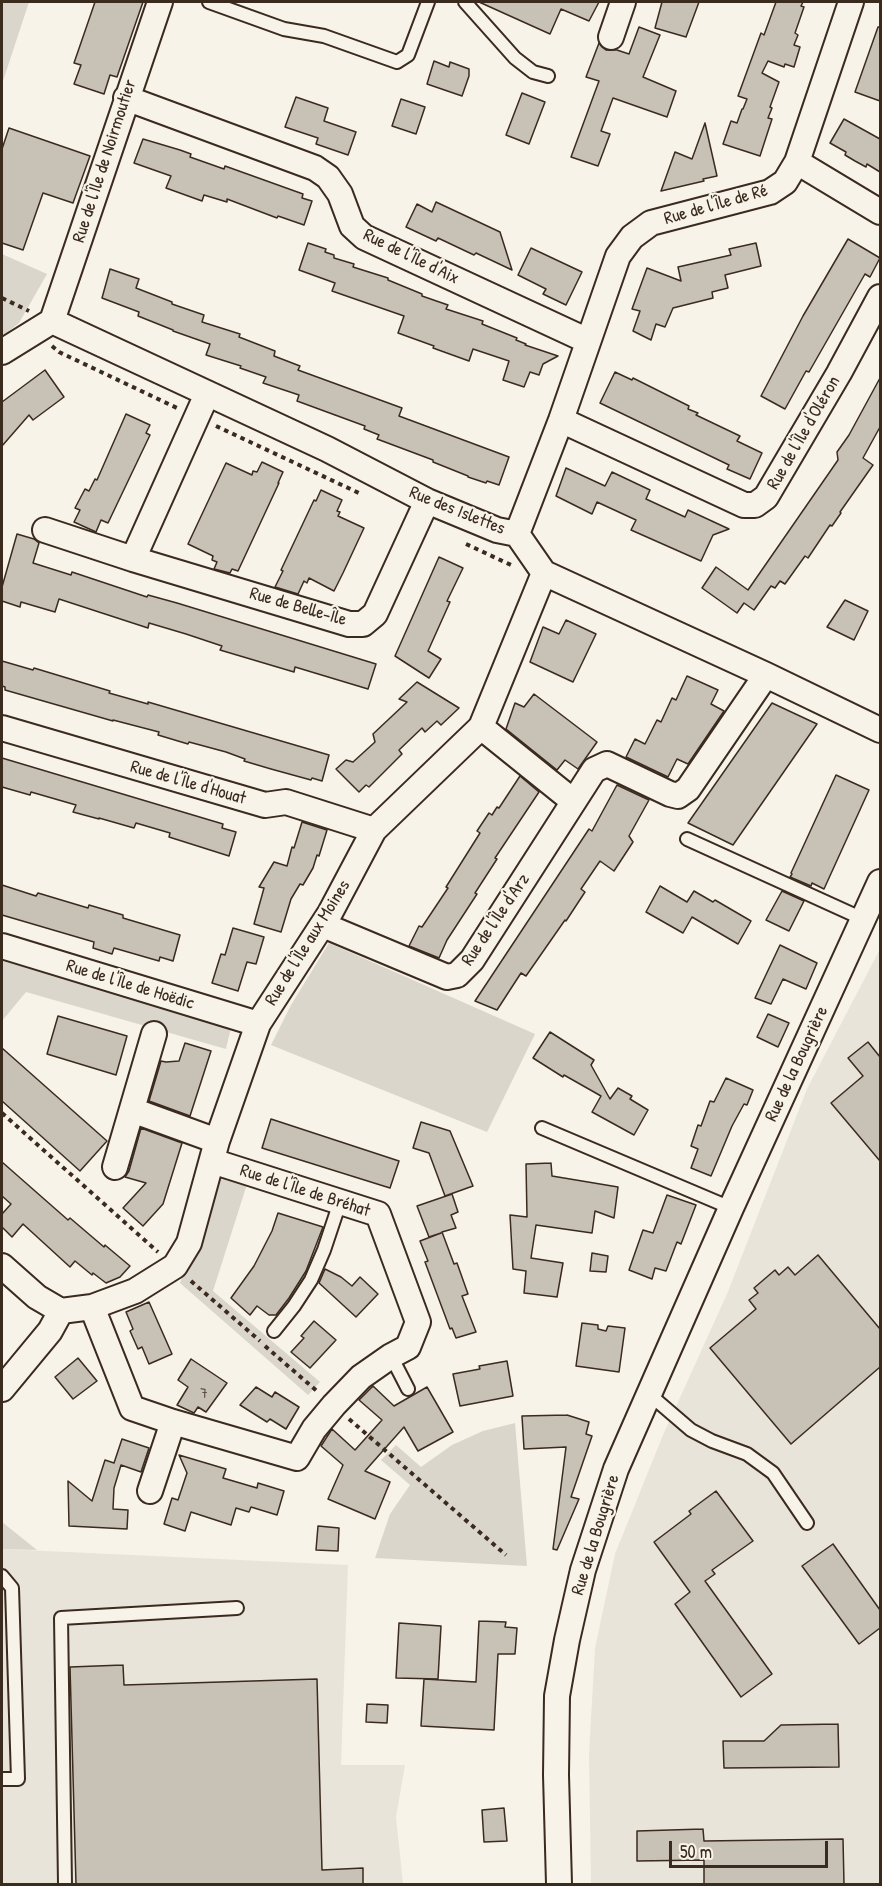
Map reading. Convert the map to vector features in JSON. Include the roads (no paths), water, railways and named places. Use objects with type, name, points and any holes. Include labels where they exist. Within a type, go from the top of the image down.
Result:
[{"type":"street","name":"Rue de l'Île de Noirmoutier","points":[[52,321],[160,2]]},
{"type":"street","points":[[611,37],[623,2]]},
{"type":"street","name":"Rue de l'Île de Ré","points":[[517,534],[561,420],[618,256],[632,237],[651,223],[770,192],[785,182],[797,162],[851,2]]},
{"type":"street","name":"Rue de l'Île d'Aix","points":[[126,98],[315,168],[328,177],[340,194],[352,226],[364,237],[588,341]]},
{"type":"street","points":[[797,162],[880,212]]},
{"type":"street","name":"Rue de l'Île d'Oléron","points":[[561,420],[744,505],[755,505],[766,497],[839,373],[880,297]]},
{"type":"street","points":[[2,352],[52,321]]},
{"type":"street","name":"Rue des Islettes","points":[[52,321],[327,449],[427,501],[496,530],[517,534],[544,573]]},
{"type":"street","points":[[133,558],[207,394]]},
{"type":"street","name":"Rue de Belle-Île","points":[[45,530],[349,624],[363,624],[375,614],[427,501]]},
{"type":"street","points":[[544,573],[880,730]]},
{"type":"street","name":"Rue de l'Île aux Moines","points":[[61,1311],[92,1307],[135,1291],[175,1266],[189,1243],[214,1151],[258,1024],[323,925],[374,830],[481,727],[544,573]]},
{"type":"street","name":"Rue de l'Île d'Arz","points":[[323,925],[447,977],[457,975],[472,960],[594,770],[607,764],[678,796],[688,789],[766,675]]},
{"type":"street","points":[[481,727],[573,801]]},
{"type":"street","name":"Rue de l'Île d'Houat","points":[[2,728],[265,806],[286,802],[374,830]]},
{"type":"street","name":"Rue de la Bougrière","points":[[559,1884],[556,1775],[557,1696],[583,1570],[612,1480],[649,1394],[880,882]]},
{"type":"street","name":"Rue de l'Île de Hoëdic","points":[[2,946],[258,1024]]},
{"type":"street","points":[[115,1167],[154,1034]]},
{"type":"street","name":"Rue de l'Île de Bréhat","points":[[132,1110],[214,1151],[340,1202],[378,1214],[418,1322],[408,1347],[361,1377],[314,1429],[297,1458],[173,1422]]},
{"type":"street","points":[[2,1266],[37,1297],[61,1311],[50,1331],[2,1389]]},
{"type":"street","points":[[92,1307],[132,1408],[173,1422],[150,1491]]},
{"type":"lane","points":[[209,2],[284,29],[324,36],[397,62],[408,55],[428,2]]},
{"type":"lane","points":[[465,2],[515,58],[533,72],[548,76]]},
{"type":"lane","points":[[687,839],[863,919]]},
{"type":"lane","points":[[542,1128],[731,1208]]},
{"type":"lane","points":[[274,1331],[311,1280],[340,1202]]},
{"type":"lane","points":[[391,1356],[408,1389]]},
{"type":"lane","points":[[649,1394],[691,1430],[712,1441],[747,1454],[773,1473],[807,1523]]},
{"type":"lane","points":[[2,1576],[12,1588],[18,1779],[2,1779]]},
{"type":"lane","points":[[65,1884],[61,1618],[237,1608]]}]
